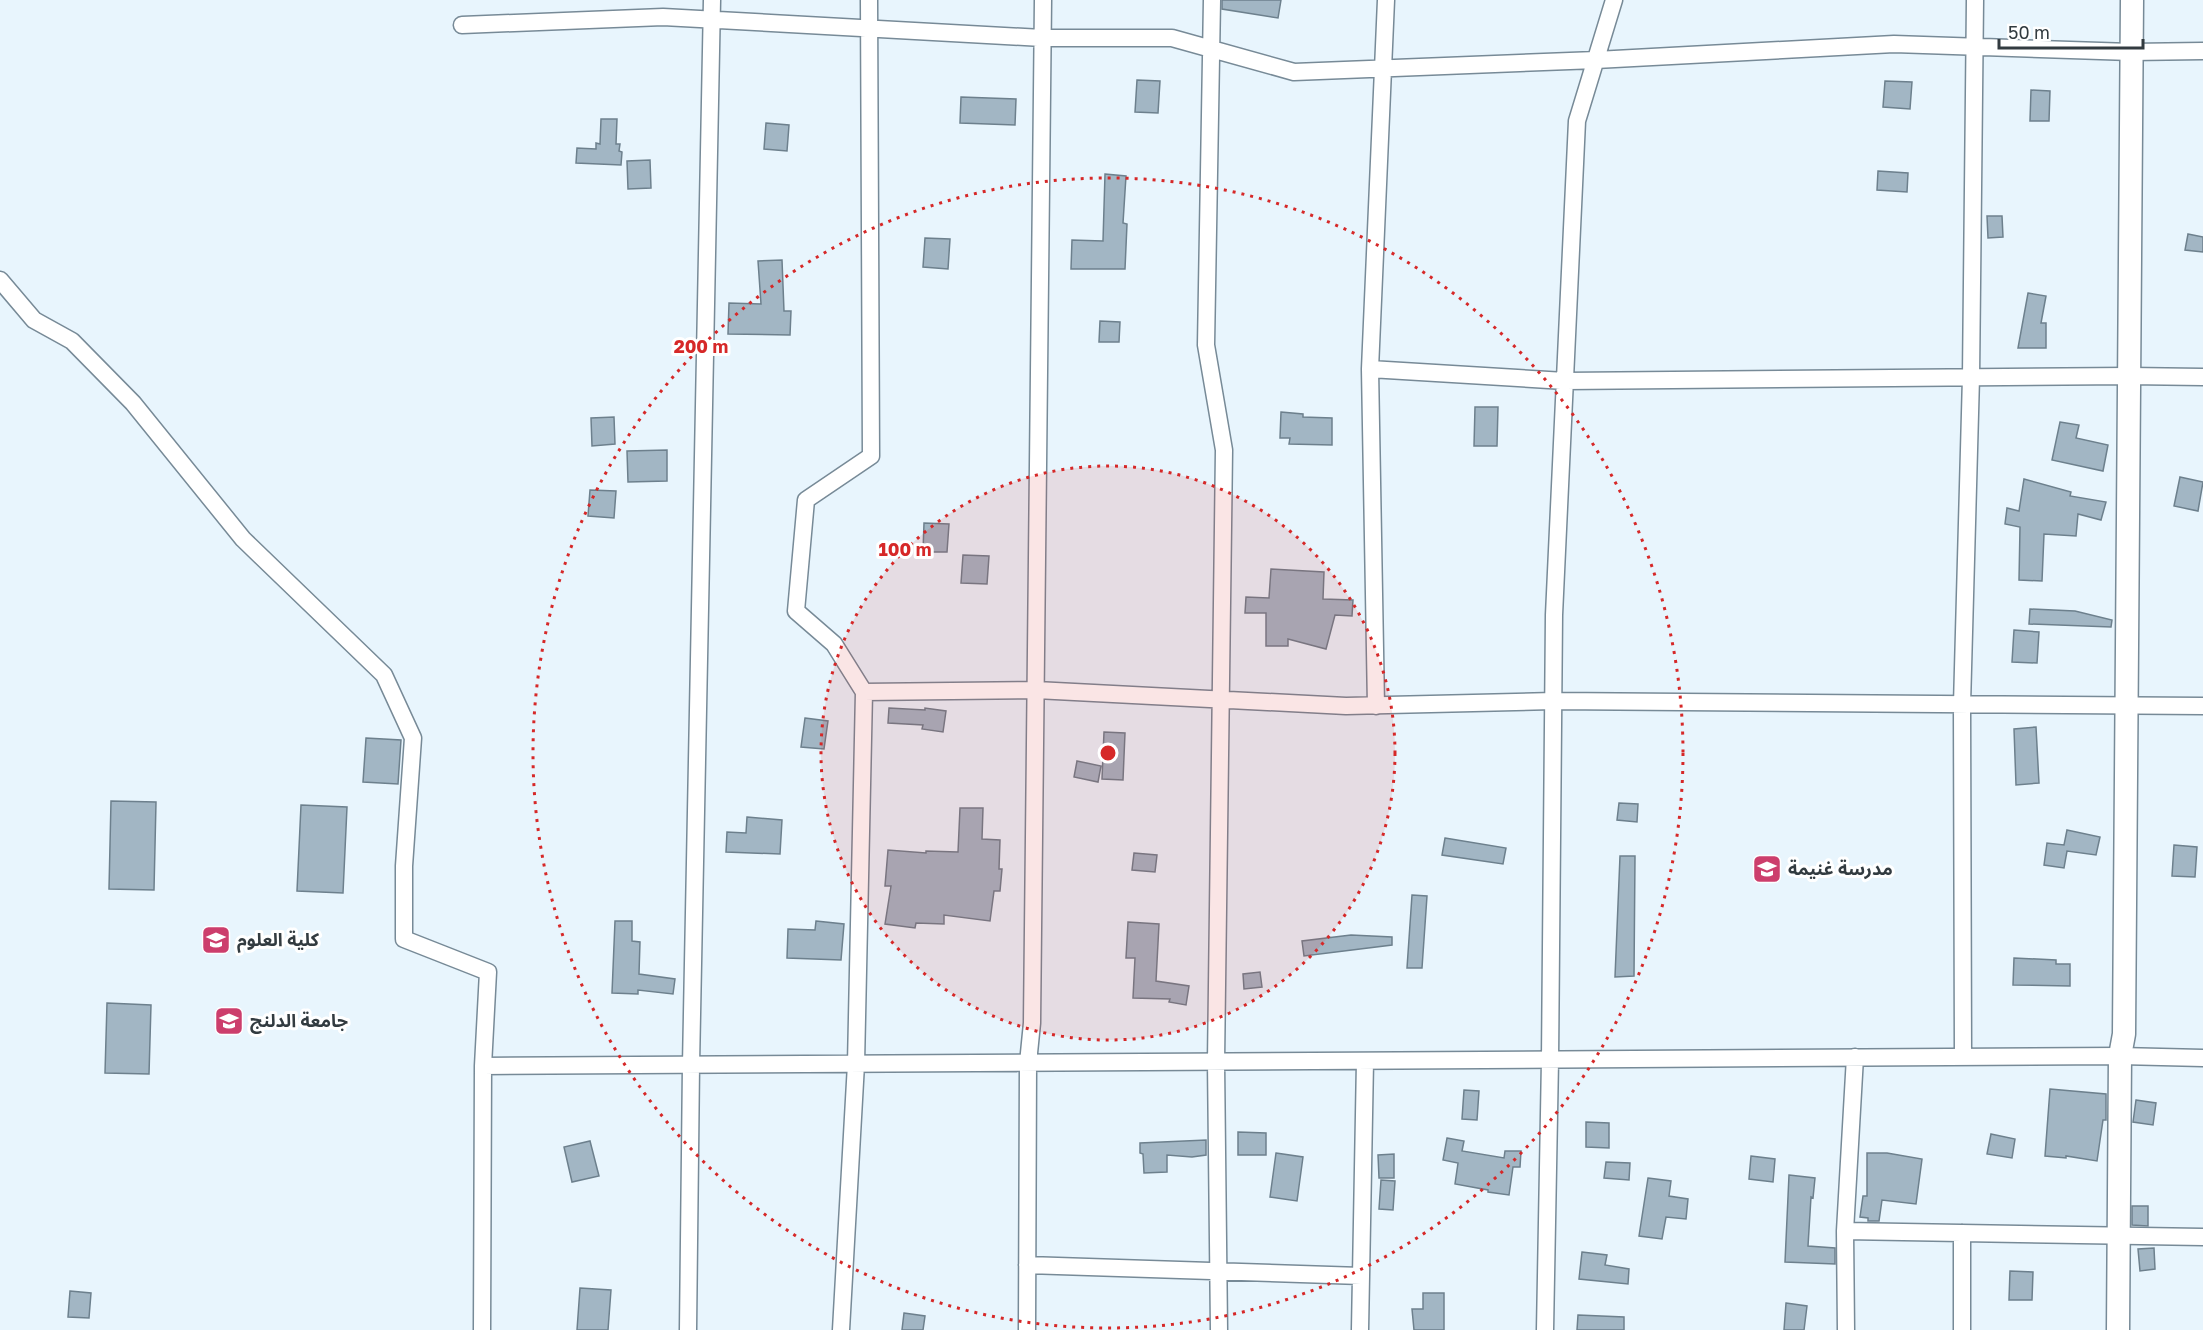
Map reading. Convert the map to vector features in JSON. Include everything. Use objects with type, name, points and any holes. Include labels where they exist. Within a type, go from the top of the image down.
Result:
[{"type":"street","points":[[688,1330],[712,0]]},
{"type":"street","points":[[841,1330],[856,1064],[864,692],[834,644],[796,611],[806,500],[871,456],[869,0]]},
{"type":"street","points":[[1027,1330],[1028,1063],[1032,1023],[1043,0]]},
{"type":"street","points":[[1212,0],[1206,345],[1224,450],[1216,1062],[1219,1330]]},
{"type":"street","points":[[1376,706],[1370,369],[1386,0]]},
{"type":"street","points":[[1545,1330],[1554,615],[1577,121],[1614,0]]},
{"type":"street","points":[[1963,1057],[1962,705],[1971,377],[1975,0]]},
{"type":"street","points":[[2118,1330],[2120,1056],[2124,1034],[2132,0]]},
{"type":"street","points":[[462,25],[663,17],[1042,38],[1172,38],[1294,72],[1596,60],[1894,44],[2131,52],[2203,51]]},
{"type":"street","points":[[0,280],[34,320],[72,342],[133,403],[243,539],[384,675],[413,738],[404,866],[404,939],[488,972],[483,1066],[482,1330]]},
{"type":"street","points":[[1370,369],[1565,381],[2203,377]]},
{"type":"street","points":[[864,692],[1036,690],[1346,706],[1553,701],[2203,706]]},
{"type":"street","points":[[483,1066],[2120,1056],[2203,1058]]},
{"type":"street","points":[[1846,1330],[1845,1231],[1855,1058]]},
{"type":"street","points":[[1360,1330],[1365,1061]]},
{"type":"street","points":[[1845,1231],[2203,1237]]},
{"type":"street","points":[[1962,1233],[1962,1330]]},
{"type":"street","points":[[1027,1265],[1361,1276]]},
{"type":"building","points":[[1222,0],[1281,0],[1278,18],[1222,9]]},
{"type":"building","points":[[1137,80],[1160,81],[1158,113],[1135,112]]},
{"type":"building","points":[[1885,81],[1912,82],[1910,109],[1883,107]]},
{"type":"building","points":[[2031,90],[2050,91],[2049,121],[2030,121]]},
{"type":"building","points":[[961,97],[1016,99],[1015,125],[960,123]]},
{"type":"building","points":[[601,119],[617,119],[616,144],[620,144],[619,151],[622,152],[621,165],[576,163],[577,148],[596,149],[596,143],[600,144]]},
{"type":"building","points":[[766,123],[789,125],[787,151],[764,149]]},
{"type":"building","points":[[650,160],[651,188],[628,189],[627,161]]},
{"type":"building","points":[[1878,171],[1908,173],[1907,192],[1877,190]]},
{"type":"building","points":[[1105,174],[1126,176],[1123,223],[1127,224],[1125,269],[1071,269],[1072,240],[1103,241]]},
{"type":"building","points":[[1987,216],[2002,216],[2003,237],[1988,238]]},
{"type":"building","points":[[2188,234],[2203,237],[2203,252],[2185,250]]},
{"type":"building","points":[[925,238],[950,239],[948,269],[923,267]]},
{"type":"building","points":[[782,260],[784,311],[791,311],[790,335],[728,334],[729,303],[761,304],[758,261]]},
{"type":"building","points":[[2028,293],[2046,296],[2041,323],[2046,323],[2046,348],[2018,348]]},
{"type":"building","points":[[1100,321],[1120,322],[1119,342],[1099,342]]},
{"type":"building","points":[[1475,407],[1498,407],[1497,446],[1474,446]]},
{"type":"building","points":[[1281,412],[1303,414],[1303,417],[1332,418],[1332,445],[1289,444],[1290,438],[1280,438]]},
{"type":"building","points":[[614,417],[615,444],[592,446],[591,418]]},
{"type":"building","points":[[2060,422],[2079,425],[2076,438],[2108,445],[2103,471],[2052,460]]},
{"type":"building","points":[[667,450],[667,481],[628,482],[627,451]]},
{"type":"building","points":[[2180,477],[2203,482],[2198,511],[2174,506]]},
{"type":"building","points":[[2024,479],[2071,492],[2070,496],[2106,502],[2101,520],[2078,514],[2076,536],[2044,534],[2042,581],[2019,580],[2020,527],[2005,524],[2007,508],[2019,511]]},
{"type":"building","points":[[590,490],[616,491],[614,518],[588,516]]},
{"type":"building","points":[[924,523],[949,524],[947,552],[923,552]]},
{"type":"building","points":[[963,555],[989,556],[987,584],[961,583]]},
{"type":"building","points":[[1271,569],[1324,572],[1323,599],[1353,600],[1352,616],[1335,615],[1326,649],[1288,639],[1288,646],[1266,646],[1266,613],[1245,613],[1246,597],[1269,598]]},
{"type":"building","points":[[2030,609],[2075,611],[2112,620],[2111,627],[2029,624]]},
{"type":"building","points":[[2014,630],[2039,632],[2037,663],[2012,662]]},
{"type":"building","points":[[889,708],[925,710],[925,708],[946,711],[943,732],[922,729],[923,725],[888,723]]},
{"type":"building","points":[[805,718],[828,721],[824,749],[801,747]]},
{"type":"building","points":[[2036,727],[2039,783],[2016,785],[2014,729]]},
{"type":"building","points":[[1104,732],[1125,733],[1123,780],[1102,779]]},
{"type":"building","points":[[366,738],[401,740],[398,784],[363,782]]},
{"type":"building","points":[[1077,761],[1101,766],[1098,782],[1074,777]]},
{"type":"building","points":[[111,801],[156,802],[154,890],[109,889]]},
{"type":"building","points":[[1619,803],[1638,804],[1637,822],[1617,820]]},
{"type":"building","points":[[301,805],[347,807],[343,893],[297,891]]},
{"type":"building","points":[[960,808],[983,808],[982,839],[1000,840],[999,869],[1002,869],[1000,891],[994,891],[990,921],[944,915],[944,924],[916,923],[915,928],[885,924],[891,886],[885,886],[888,850],[926,853],[926,851],[958,852]]},
{"type":"building","points":[[747,817],[782,820],[780,854],[726,852],[727,832],[746,833]]},
{"type":"building","points":[[2067,830],[2100,837],[2096,855],[2067,851],[2064,868],[2044,865],[2047,843],[2064,845]]},
{"type":"building","points":[[1445,838],[1506,848],[1503,864],[1442,855]]},
{"type":"building","points":[[2174,845],[2197,847],[2195,877],[2172,876]]},
{"type":"building","points":[[1134,853],[1157,855],[1155,872],[1132,870]]},
{"type":"building","points":[[1620,856],[1635,856],[1634,976],[1615,977]]},
{"type":"building","points":[[1412,895],[1427,896],[1422,968],[1407,968]]},
{"type":"building","points":[[615,921],[632,921],[632,941],[640,942],[639,974],[675,979],[673,994],[638,990],[638,994],[612,993]]},
{"type":"building","points":[[816,921],[844,924],[841,960],[787,958],[788,929],[815,930]]},
{"type":"building","points":[[1128,922],[1159,924],[1156,981],[1189,986],[1186,1005],[1169,1002],[1170,999],[1133,998],[1135,958],[1126,958]]},
{"type":"building","points":[[1351,935],[1392,937],[1392,945],[1304,956],[1302,941]]},
{"type":"building","points":[[2014,958],[2056,960],[2056,964],[2070,964],[2070,986],[2013,985]]},
{"type":"building","points":[[1260,972],[1262,987],[1244,989],[1243,974]]},
{"type":"building","points":[[107,1003],[151,1005],[149,1074],[105,1073]]},
{"type":"building","points":[[2050,1089],[2106,1094],[2106,1120],[2103,1120],[2097,1161],[2066,1156],[2066,1158],[2045,1156]]},
{"type":"building","points":[[1464,1090],[1479,1091],[1477,1120],[1462,1119]]},
{"type":"building","points":[[2136,1100],[2156,1103],[2153,1125],[2133,1122]]},
{"type":"building","points":[[1586,1122],[1609,1123],[1609,1148],[1586,1147]]},
{"type":"building","points":[[1238,1132],[1266,1133],[1266,1155],[1238,1155]]},
{"type":"building","points":[[1991,1134],[2015,1139],[2012,1158],[1987,1154]]},
{"type":"building","points":[[1447,1138],[1464,1141],[1462,1151],[1504,1158],[1505,1151],[1521,1151],[1520,1167],[1513,1167],[1509,1195],[1455,1184],[1458,1163],[1443,1160]]},
{"type":"building","points":[[1206,1140],[1206,1155],[1192,1157],[1167,1155],[1167,1172],[1144,1173],[1140,1143]]},
{"type":"building","points":[[590,1141],[599,1176],[572,1182],[564,1147]]},
{"type":"building","points":[[1276,1153],[1303,1157],[1297,1201],[1270,1197]]},
{"type":"building","points":[[1867,1153],[1887,1153],[1922,1159],[1916,1204],[1882,1200],[1879,1221],[1868,1221],[1868,1218],[1860,1217],[1863,1196],[1867,1196]]},
{"type":"building","points":[[1394,1154],[1394,1178],[1379,1178],[1378,1155]]},
{"type":"building","points":[[1751,1156],[1775,1159],[1773,1182],[1749,1179]]},
{"type":"building","points":[[1606,1162],[1630,1163],[1629,1180],[1604,1178]]},
{"type":"building","points":[[1789,1175],[1815,1178],[1813,1198],[1811,1197],[1808,1246],[1835,1248],[1835,1264],[1785,1262]]},
{"type":"building","points":[[1648,1178],[1671,1181],[1669,1196],[1688,1199],[1686,1219],[1666,1217],[1662,1239],[1639,1236]]},
{"type":"building","points":[[1381,1180],[1395,1181],[1393,1210],[1379,1209]]},
{"type":"building","points":[[2132,1206],[2148,1206],[2148,1226],[2132,1225]]},
{"type":"building","points":[[2154,1248],[2155,1269],[2140,1271],[2138,1249]]},
{"type":"building","points":[[1582,1252],[1607,1255],[1605,1265],[1629,1269],[1628,1284],[1579,1279]]},
{"type":"building","points":[[2010,1271],[2033,1272],[2032,1300],[2009,1300]]},
{"type":"building","points":[[580,1288],[611,1290],[608,1330],[577,1330]]},
{"type":"building","points":[[70,1291],[91,1293],[89,1318],[68,1317]]},
{"type":"building","points":[[1423,1293],[1444,1293],[1444,1330],[1414,1330],[1412,1309],[1423,1309]]},
{"type":"building","points":[[1786,1303],[1807,1306],[1804,1330],[1784,1330]]},
{"type":"building","points":[[904,1313],[925,1316],[923,1330],[902,1330]]},
{"type":"building","points":[[1578,1315],[1624,1317],[1624,1330],[1577,1330]]},
{"type":"place","name":"مدرسة غنيمة","points":[[1767,869]]},
{"type":"place","name":"كلية العلوم","points":[[216,940]]},
{"type":"place","name":"جامعة الدلنج","points":[[229,1021]]}]
